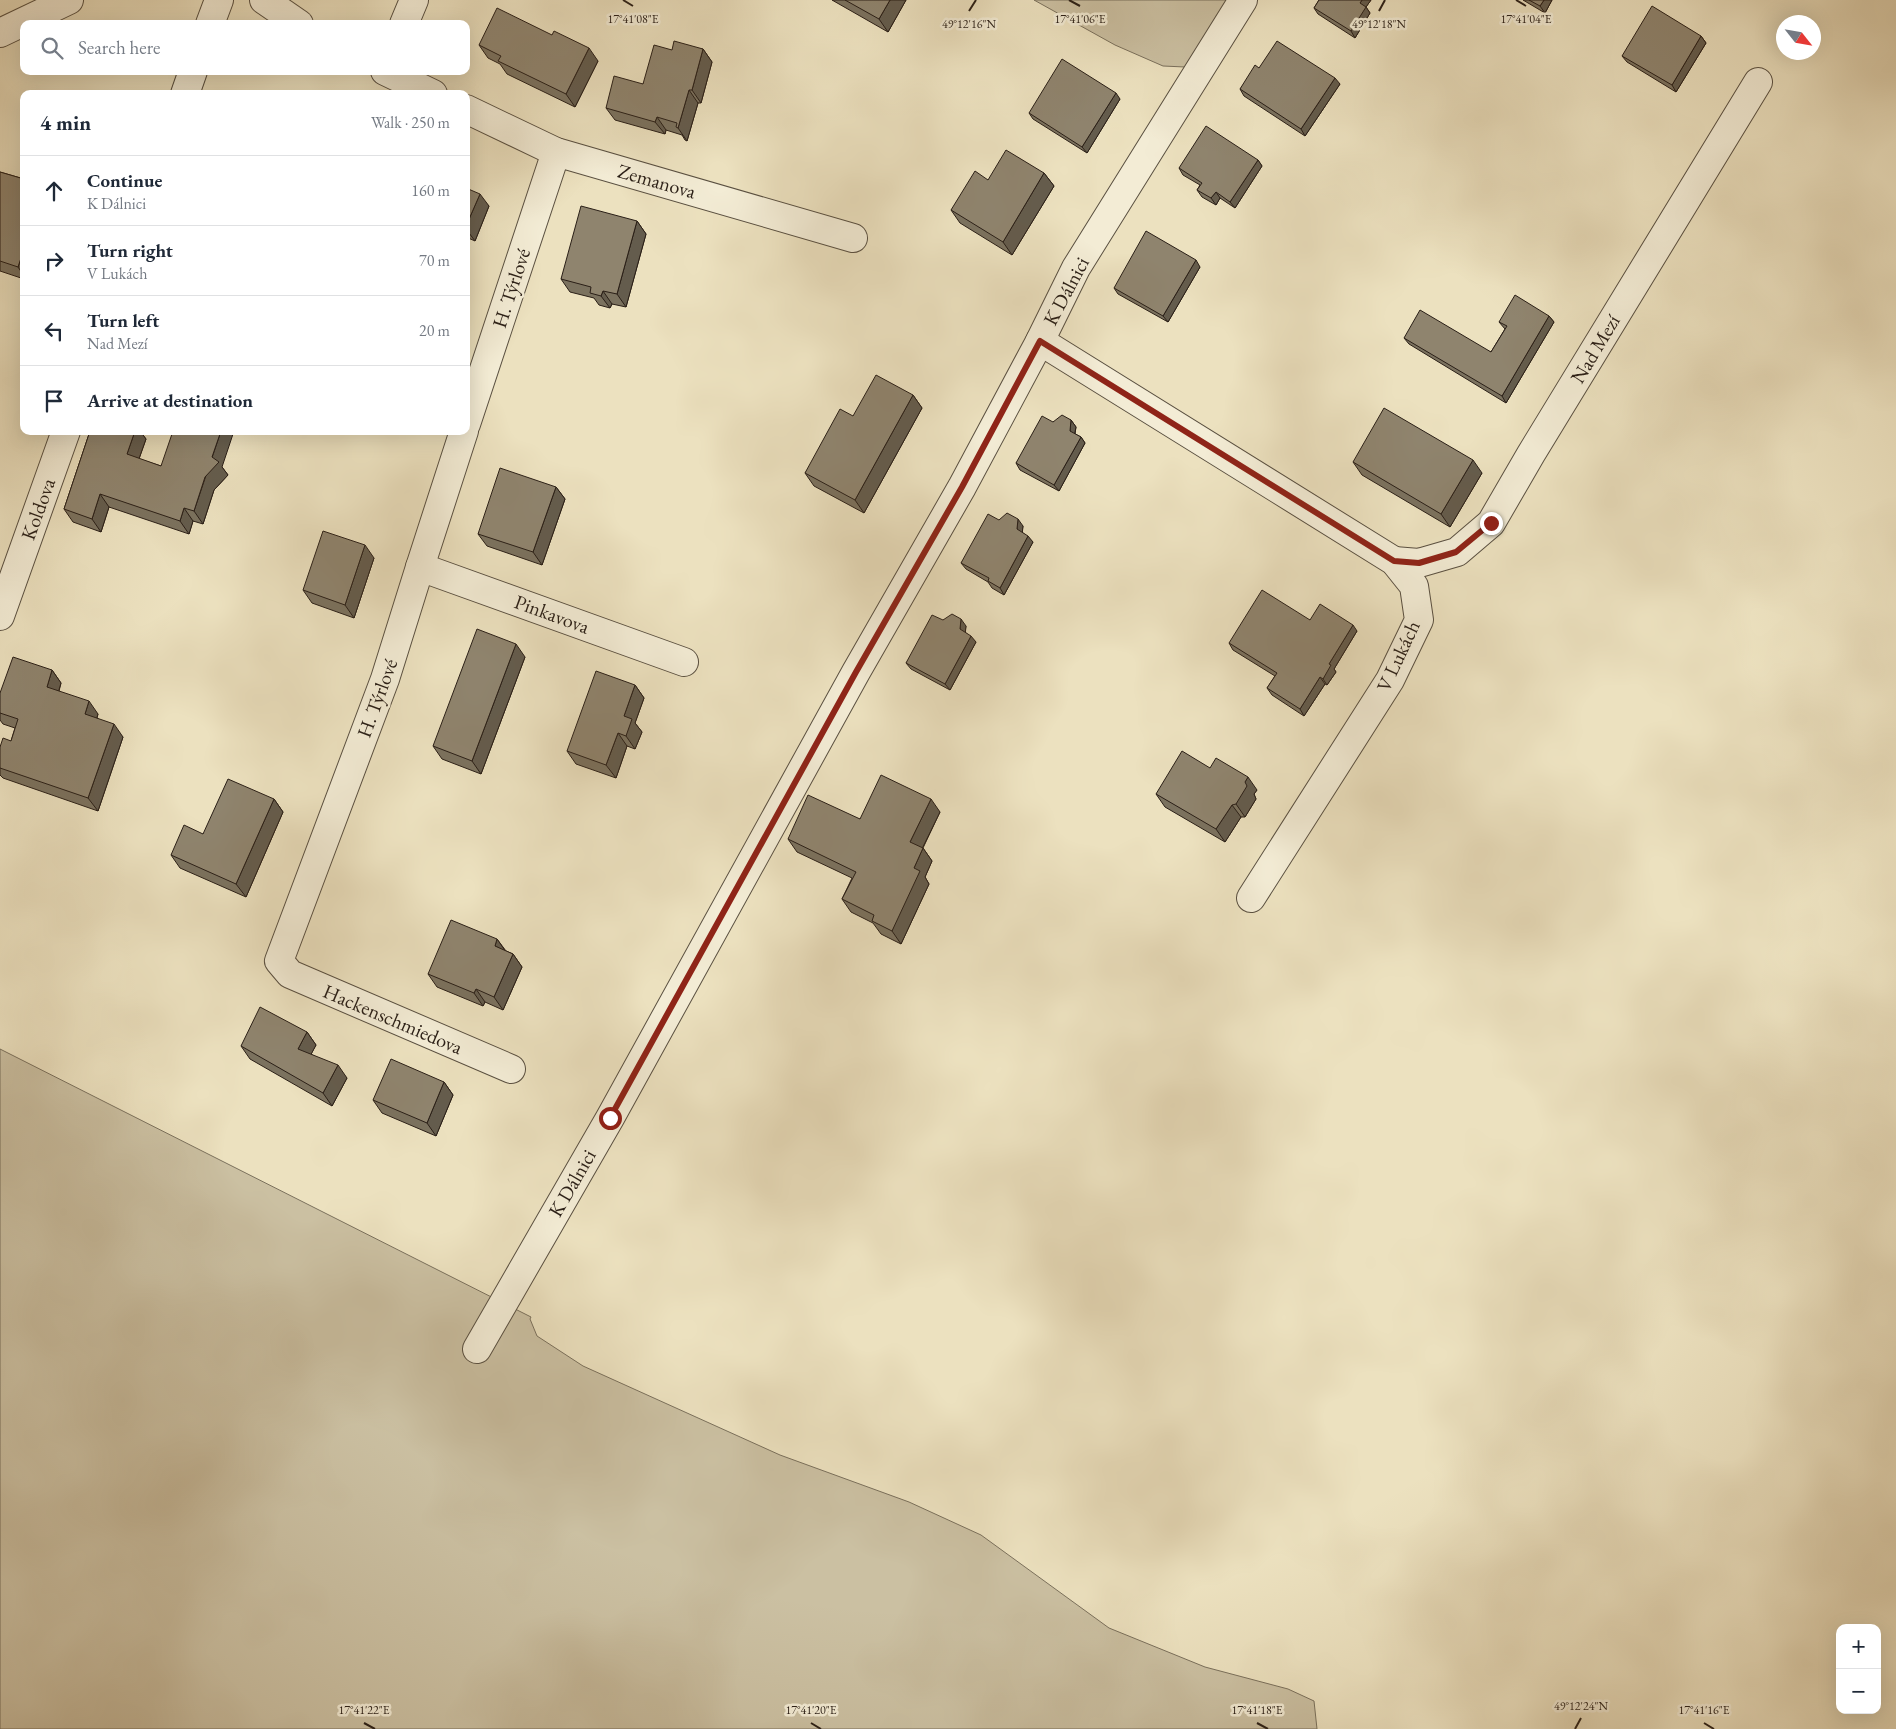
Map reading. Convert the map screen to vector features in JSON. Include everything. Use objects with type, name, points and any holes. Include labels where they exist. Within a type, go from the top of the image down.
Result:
[{"type":"street","points":[[27,20],[69,0]]},
{"type":"street","points":[[212,20],[219,0]]},
{"type":"street","points":[[264,0],[293,20]]},
{"type":"street","points":[[406,20],[414,0]]},
{"type":"street","name":"K Dálnici","points":[[477,1349],[610,1118],[856,672],[962,487],[1040,341],[1076,268],[1243,0]]},
{"type":"street","points":[[0,33],[20,23]]},
{"type":"street","points":[[186,90],[192,75]]},
{"type":"street","points":[[393,75],[425,90]]},
{"type":"street","name":"Nad Mezí","points":[[1394,561],[1419,563],[1456,552],[1491,523],[1758,82]]},
{"type":"street","name":"Zemanova","points":[[470,112],[556,152],[854,238]]},
{"type":"street","name":"H. Týrlové","points":[[470,412],[556,152]]},
{"type":"street","name":"V Lukách","points":[[1040,341],[1394,561],[1414,586],[1419,620],[1390,680],[1251,898]]},
{"type":"street","name":"Koldova","points":[[0,616],[65,435]]},
{"type":"street","name":"H. Týrlové","points":[[279,961],[386,679],[463,435]]},
{"type":"street","name":"Pinkavova","points":[[420,567],[684,662]]},
{"type":"street","name":"Hackenschmiedova","points":[[279,961],[290,974],[511,1070]]},
{"type":"shaded area","points":[[1034,0],[1228,0],[1185,67],[1163,66],[1115,45]]},
{"type":"shaded area","points":[[0,1049],[531,1317],[530,1319],[537,1336],[583,1366],[780,1455],[909,1502],[981,1535],[1109,1628],[1205,1667],[1288,1689],[1314,1701],[1317,1729],[0,1729]]},
{"type":"building","points":[[845,0],[890,0],[879,19]]},
{"type":"building","points":[[1319,0],[1362,0],[1360,3],[1366,7],[1351,31],[1314,8]]},
{"type":"building","points":[[1529,0],[1544,0],[1540,6]]},
{"type":"building","points":[[1652,6],[1701,36],[1672,85],[1622,56]]},
{"type":"building","points":[[497,8],[552,35],[554,31],[589,48],[566,94],[498,61],[501,56],[479,45]]},
{"type":"building","points":[[674,41],[703,49],[692,90],[689,90],[678,128],[676,127],[677,123],[657,117],[655,122],[606,108],[614,76],[643,84],[654,45],[672,50]]},
{"type":"building","points":[[1277,41],[1335,78],[1301,129],[1240,89],[1255,65],[1259,68]]},
{"type":"building","points":[[1062,59],[1116,93],[1082,147],[1029,113]]},
{"type":"building","points":[[1206,126],[1258,160],[1230,202],[1216,192],[1211,198],[1197,190],[1202,183],[1179,168]]},
{"type":"building","points":[[1006,150],[1044,173],[1003,242],[951,210],[975,171],[988,180]]},
{"type":"building","points":[[0,172],[20,178],[20,261],[18,267],[0,261]]},
{"type":"building","points":[[470,190],[480,194],[470,217]]},
{"type":"building","points":[[581,206],[637,221],[617,294],[603,291],[601,296],[590,293],[591,287],[561,279]]},
{"type":"building","points":[[1146,231],[1196,260],[1163,316],[1114,288]]},
{"type":"building","points":[[1515,295],[1549,316],[1502,396],[1404,338],[1420,310],[1491,352],[1507,326],[1499,322]]},
{"type":"building","points":[[876,375],[913,395],[855,500],[805,473],[840,409],[853,416]]},
{"type":"building","points":[[1384,408],[1473,460],[1441,514],[1353,462]]},
{"type":"building","points":[[1062,415],[1071,420],[1070,431],[1081,437],[1054,485],[1016,463],[1042,416],[1053,422]]},
{"type":"building","points":[[89,435],[134,435],[127,454],[161,466],[172,435],[220,435],[212,457],[219,462],[205,477],[194,511],[184,508],[180,521],[100,494],[92,519],[64,509]]},
{"type":"building","points":[[500,468],[556,487],[533,552],[478,534]]},
{"type":"building","points":[[1007,513],[1018,519],[1017,529],[1028,536],[1000,588],[988,581],[989,578],[961,563],[988,514],[999,520]]},
{"type":"building","points":[[323,531],[365,545],[345,605],[303,590]]},
{"type":"building","points":[[1262,590],[1310,620],[1320,604],[1353,625],[1329,664],[1331,665],[1323,679],[1320,677],[1300,709],[1267,688],[1277,673],[1229,643]]},
{"type":"building","points":[[952,614],[961,619],[960,629],[971,636],[945,684],[906,663],[932,615],[943,620]]},
{"type":"building","points":[[477,629],[516,644],[472,761],[433,746]]},
{"type":"building","points":[[13,657],[52,670],[47,687],[89,701],[85,714],[114,724],[88,798],[0,768],[0,747],[3,738],[11,741],[18,719],[0,713],[0,693]]},
{"type":"building","points":[[596,671],[635,685],[624,716],[632,719],[626,736],[618,733],[606,765],[567,751]]},
{"type":"building","points":[[1182,751],[1210,768],[1216,758],[1248,777],[1245,782],[1247,786],[1236,804],[1232,805],[1216,829],[1156,794]]},
{"type":"building","points":[[881,775],[931,799],[910,842],[923,848],[914,868],[920,871],[892,931],[872,921],[874,915],[842,899],[856,872],[788,839],[808,795],[860,819]]},
{"type":"building","points":[[228,779],[274,799],[236,884],[171,855],[184,825],[203,834]]},
{"type":"building","points":[[451,920],[497,939],[495,946],[513,954],[494,997],[476,989],[474,993],[428,974]]},
{"type":"building","points":[[260,1007],[307,1032],[298,1049],[338,1065],[323,1093],[241,1046]]},
{"type":"building","points":[[391,1059],[444,1082],[427,1123],[373,1100]]},
{"type":"route","points":[[610,1118],[856,672],[962,487],[1040,341],[1394,561],[1419,563],[1456,552],[1491,523]]}]
